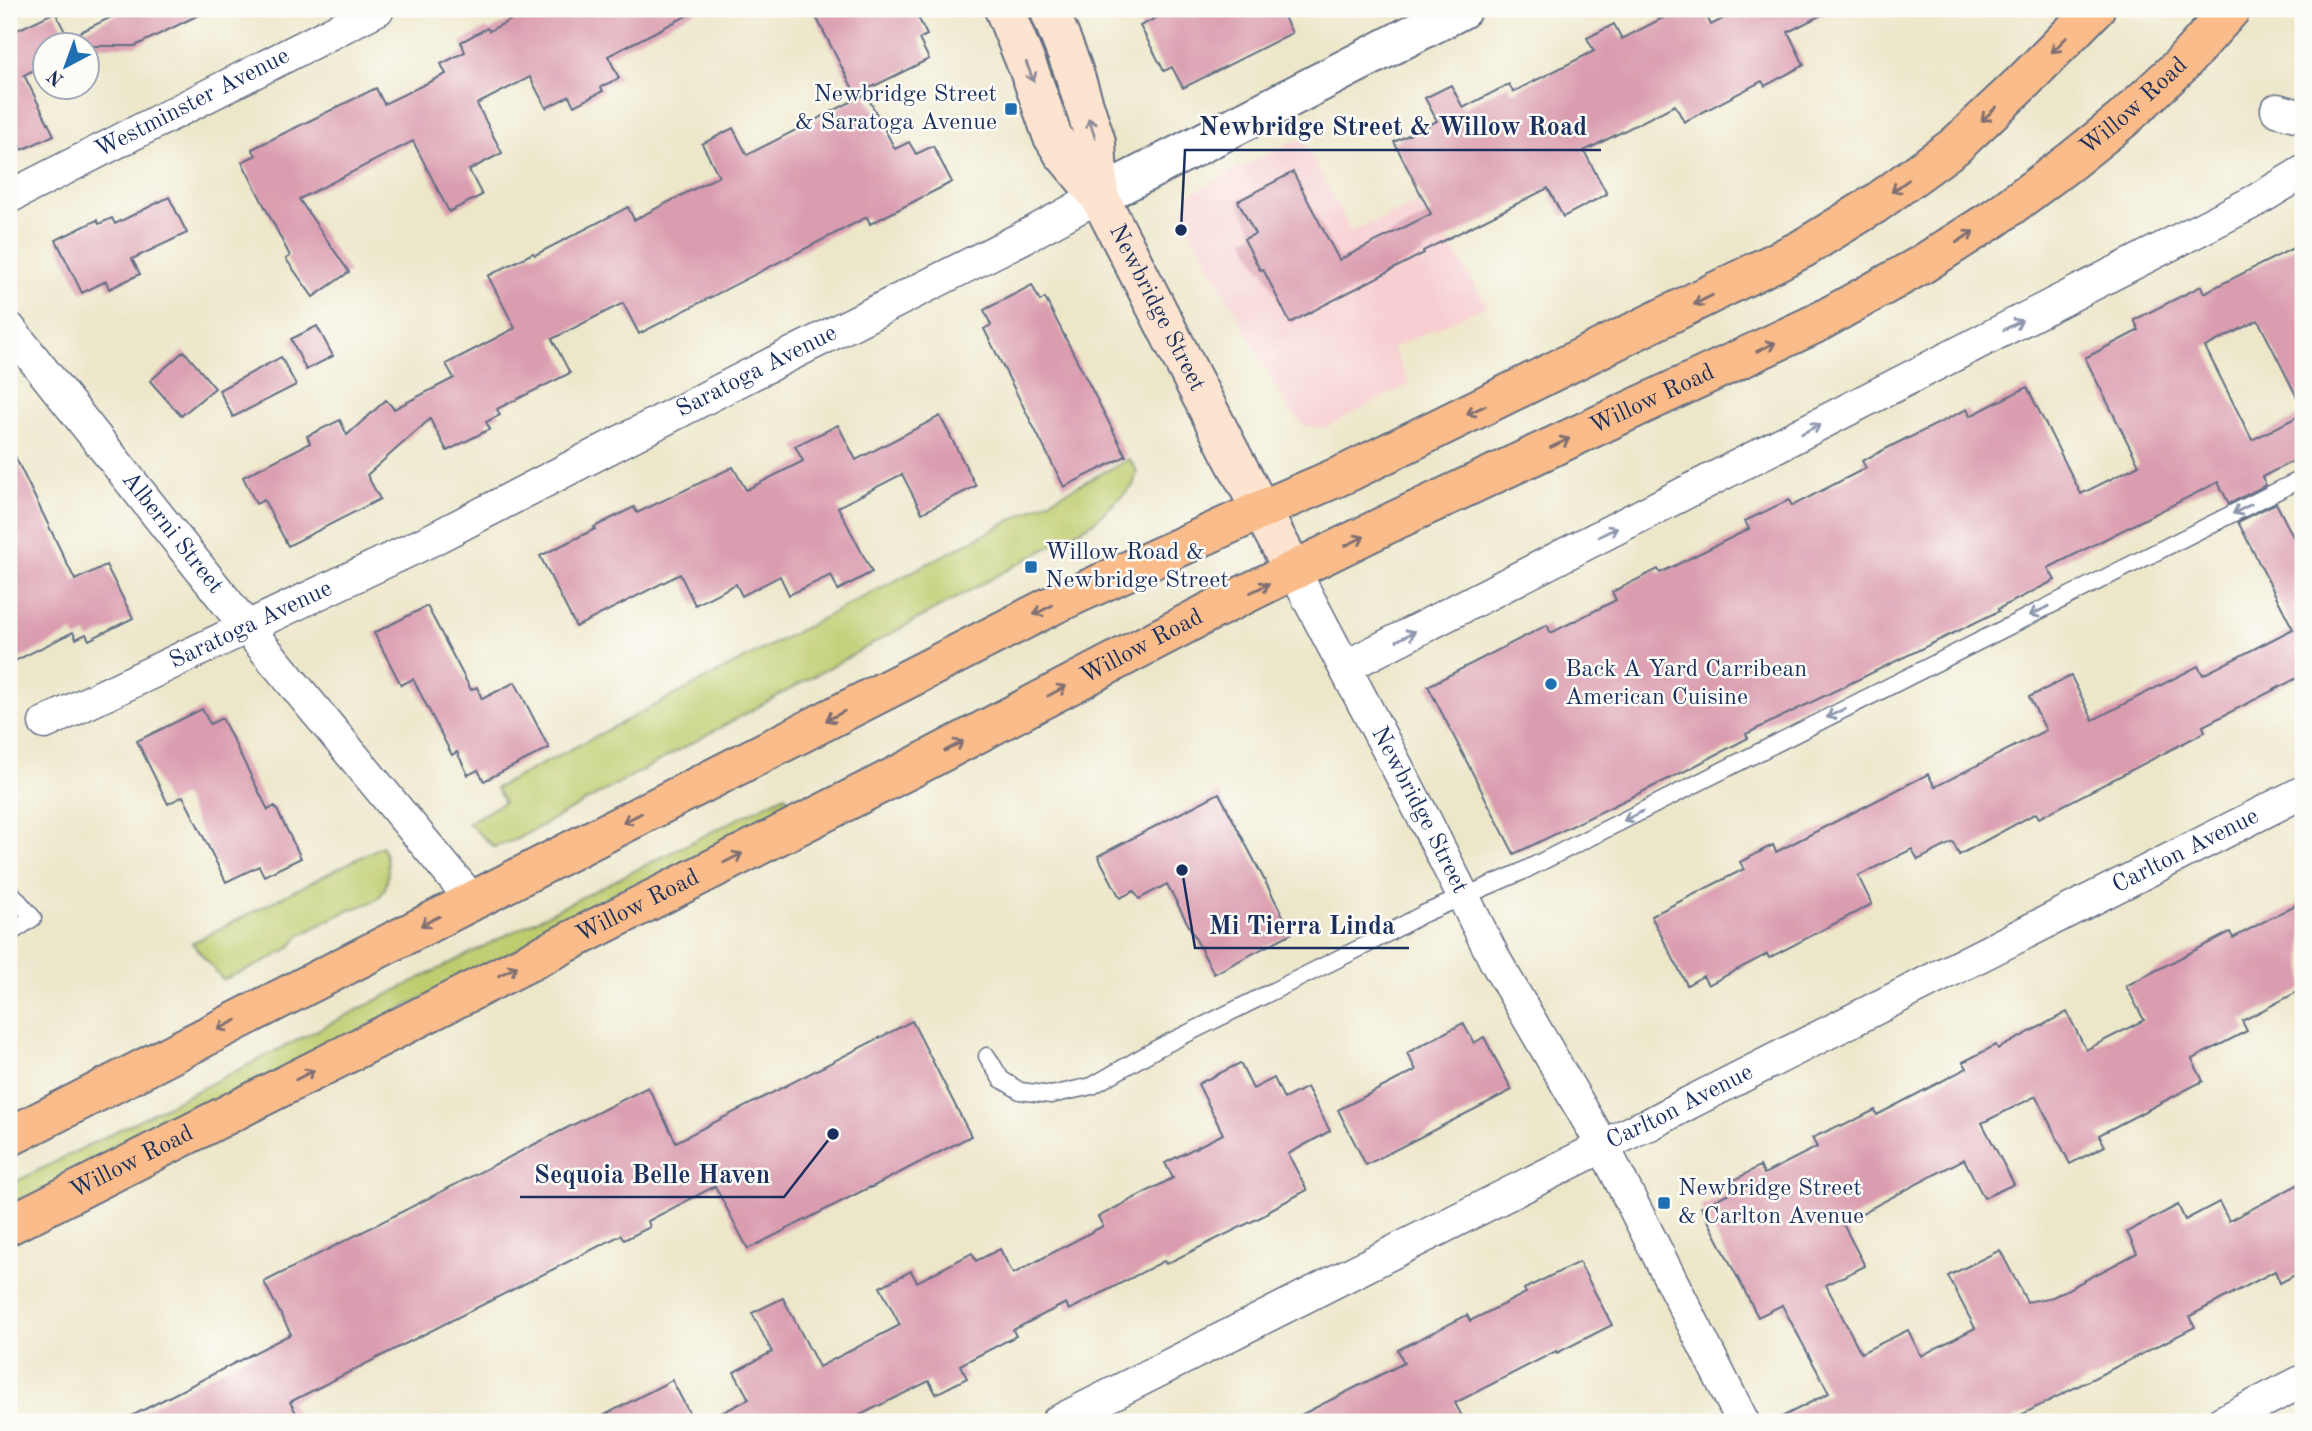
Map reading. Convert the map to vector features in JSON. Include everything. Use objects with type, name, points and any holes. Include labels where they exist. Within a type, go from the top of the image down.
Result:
[{"type":"main road","name":"Newbridge Street","points":[[1004,9],[1052,135],[1063,153],[1099,196],[1294,571]]},
{"type":"main road","name":"Newbridge Street","points":[[1049,9],[1072,67],[1096,142],[1099,196]]},
{"type":"main road","points":[[9,1137],[1051,606],[1347,473],[1802,249],[1875,204],[1955,146],[2095,9]]},
{"type":"main road","name":"Willow Road","points":[[9,1225],[911,769],[1187,623],[1398,519],[1817,323],[1921,265],[1996,217],[2102,136],[2180,66],[2231,9]]},
{"type":"street","name":"Westminster Avenue","points":[[9,197],[379,9]]},
{"type":"street","name":"Saratoga Avenue","points":[[45,723],[431,540],[1030,234],[1462,9]]},
{"type":"street","points":[[1345,667],[2257,200],[2303,172]]},
{"type":"street","name":"Alberni Street","points":[[9,328],[248,629],[472,900]]},
{"type":"street","name":"Newbridge Street","points":[[1294,571],[1496,962],[1603,1146],[1742,1422]]},
{"type":"street","name":"Carlton Avenue","points":[[1057,1422],[2303,792]]},
{"type":"street","points":[[2222,1422],[2303,1381]]},
{"type":"lane","points":[[987,1056],[1001,1079],[1020,1091],[1051,1095],[1092,1086],[1156,1049],[1423,914],[1521,872],[2303,478]]},
{"type":"lane","points":[[9,890],[33,918],[9,934]]},
{"type":"shaded area","points":[[1302,138],[1351,232],[1418,203],[1440,240],[1449,242],[1487,306],[1392,348],[1410,384],[1324,428],[1304,425],[1290,411],[1185,221],[1184,208],[1190,195]]},
{"type":"green space","points":[[1129,459],[1137,471],[1133,486],[1091,524],[517,839],[494,847],[468,823],[504,802],[496,788]]},
{"type":"green space","points":[[785,795],[792,804],[781,813],[9,1211],[9,1185]]},
{"type":"green space","points":[[382,846],[387,859],[388,875],[380,896],[299,936],[286,950],[265,962],[223,980],[192,943]]},
{"type":"building","points":[[128,9],[211,9],[135,46],[102,46],[102,32],[80,32]]},
{"type":"building","points":[[533,9],[700,9],[608,56],[619,78],[601,87],[603,91],[574,106],[569,96],[546,108],[530,77],[477,104],[502,153],[469,170],[482,195],[449,212],[413,141],[299,199],[349,272],[313,297],[286,259],[290,256],[242,162],[256,155],[252,149],[376,88],[384,104],[446,74],[441,64],[465,52],[461,42]]},
{"type":"building","points":[[812,9],[914,9],[927,35],[919,39],[929,59],[856,95]]},
{"type":"building","points":[[1173,9],[1280,9],[1292,33],[1183,88],[1172,67],[1164,71],[1140,26]]},
{"type":"building","points":[[1680,9],[1703,9],[1711,25],[1742,9],[1833,9],[1788,32],[1804,65],[1765,86],[1762,81],[1684,122],[1675,105],[1584,151],[1607,194],[1563,217],[1548,188],[1423,251],[1424,253],[1290,323],[1263,269],[1260,270],[1244,239],[1255,234],[1238,201],[1293,172],[1339,260],[1431,214],[1394,142],[1437,121],[1425,98],[1451,85],[1463,108],[1509,84],[1513,92],[1594,51],[1587,38],[1614,24],[1622,39]]},
{"type":"building","points":[[55,12],[65,32],[32,32],[32,71],[24,75],[32,91],[32,102],[38,102],[54,135],[22,150],[9,123],[9,34]]},
{"type":"building","points":[[866,94],[895,149],[909,142],[916,154],[933,146],[952,182],[870,224],[867,217],[639,334],[623,303],[552,339],[570,373],[497,409],[500,415],[486,422],[490,429],[447,451],[430,419],[367,475],[380,499],[288,546],[264,500],[256,504],[243,477],[310,443],[307,436],[340,420],[347,435],[386,400],[394,409],[454,378],[446,364],[515,328],[488,276],[628,207],[634,220],[719,176],[702,144],[733,128],[747,155]]},
{"type":"building","points":[[169,197],[187,233],[132,259],[140,274],[109,289],[106,281],[82,293],[56,240],[97,220],[99,224],[112,218],[115,224]]},
{"type":"building","points":[[2303,243],[2303,409],[2258,320],[2205,347],[2252,440],[2303,414],[2303,456],[2262,477],[2266,485],[2229,504],[2218,482],[2048,568],[2055,580],[1998,609],[1999,611],[1746,734],[1748,738],[1687,770],[1514,854],[1428,686],[1547,625],[1551,633],[1616,600],[1612,592],[1658,569],[1660,573],[1749,529],[1745,521],[1789,500],[1792,506],[1866,468],[1862,461],[1907,438],[1967,409],[1970,416],[2027,387],[2081,494],[2139,465],[2085,358],[2139,330],[2134,320],[2201,286],[2204,293]]},
{"type":"building","points":[[1032,285],[1040,301],[1045,298],[1126,456],[1064,487],[984,329],[991,325],[984,310]]},
{"type":"building","points":[[317,326],[333,356],[306,370],[291,339]]},
{"type":"building","points":[[184,351],[215,388],[181,416],[150,381]]},
{"type":"building","points":[[281,357],[296,385],[233,417],[219,390]]},
{"type":"building","points":[[940,416],[976,486],[922,513],[902,474],[838,507],[872,572],[838,590],[831,575],[789,595],[780,576],[742,596],[736,584],[695,605],[680,574],[576,627],[540,556],[634,507],[637,513],[733,467],[746,490],[803,461],[795,446],[838,425],[856,460]]},
{"type":"building","points":[[9,444],[75,580],[106,565],[133,618],[89,640],[86,634],[76,639],[73,632],[9,664]]},
{"type":"building","points":[[2276,503],[2303,556],[2303,675],[2203,726],[2205,732],[2039,818],[2036,813],[1959,855],[1953,842],[1918,860],[1912,849],[1858,876],[1872,904],[1769,958],[1767,954],[1708,985],[1703,976],[1687,985],[1651,916],[1744,869],[1740,862],[1773,845],[1776,852],[1928,774],[1935,787],[2046,730],[2029,697],[2071,676],[2093,720],[2198,666],[2203,675],[2293,629],[2238,522]]},
{"type":"building","points":[[427,606],[471,690],[477,687],[482,699],[515,682],[549,748],[484,781],[478,770],[468,775],[457,752],[452,755],[413,679],[401,685],[374,633]]},
{"type":"building","points":[[202,709],[210,724],[222,718],[268,810],[275,806],[301,858],[264,876],[259,866],[226,882],[183,796],[168,804],[137,741]]},
{"type":"building","points":[[1219,793],[1292,933],[1214,974],[1167,884],[1139,899],[1134,891],[1120,898],[1098,856]]},
{"type":"building","points":[[2303,901],[2303,989],[2242,1021],[2247,1031],[2192,1059],[2203,1081],[2099,1135],[2105,1146],[2070,1164],[2036,1096],[1982,1123],[2014,1184],[1984,1198],[1964,1159],[1858,1215],[1843,1224],[1865,1266],[1826,1285],[1861,1353],[1908,1330],[1921,1356],[1975,1328],[1948,1276],[2000,1250],[2027,1302],[2053,1297],[2137,1253],[2127,1232],[2178,1205],[2185,1220],[2219,1202],[2229,1221],[2303,1182],[2303,1271],[2280,1283],[2275,1271],[2190,1316],[2195,1327],[2007,1422],[1772,1422],[1829,1393],[1782,1305],[1758,1317],[1701,1207],[1737,1189],[1733,1181],[1760,1166],[1764,1174],[1817,1147],[1812,1138],[1875,1110],[1877,1115],[1967,1068],[1963,1062],[1996,1045],[1998,1049],[2067,1012],[2086,1050],[2144,1020],[2126,986],[2230,932],[2233,938]]},
{"type":"building","points":[[912,1021],[971,1136],[870,1188],[748,1249],[715,1186],[648,1221],[650,1227],[624,1240],[621,1235],[290,1402],[301,1422],[120,1422],[291,1334],[264,1282],[537,1143],[648,1087],[676,1142]]},
{"type":"building","points":[[1463,1023],[1474,1043],[1484,1037],[1512,1090],[1366,1165],[1338,1110],[1416,1070],[1407,1053]]},
{"type":"building","points":[[1240,1063],[1253,1089],[1274,1078],[1284,1099],[1307,1087],[1330,1131],[1288,1154],[1307,1190],[1268,1211],[1269,1213],[1166,1264],[1164,1261],[1069,1310],[1066,1303],[1013,1330],[1016,1336],[960,1365],[967,1378],[936,1394],[929,1381],[846,1422],[704,1422],[749,1399],[734,1372],[772,1352],[752,1313],[783,1298],[819,1367],[900,1325],[880,1287],[911,1271],[917,1282],[972,1253],[976,1261],[1000,1249],[1013,1274],[1103,1226],[1098,1217],[1173,1178],[1165,1163],[1223,1134],[1198,1084]]},
{"type":"building","points":[[1579,1262],[1612,1325],[1455,1403],[1465,1422],[1287,1422],[1404,1363],[1398,1350],[1467,1315],[1470,1321],[1526,1293],[1524,1289]]},
{"type":"building","points":[[672,1380],[694,1422],[591,1422]]},
{"type":"place","name":"Newbridge Street & Saratoga Avenue","points":[[1011,109]]},
{"type":"place","name":"Newbridge Street & Willow Road","points":[[1181,230]]},
{"type":"place","name":"Willow Road & Newbridge Street","points":[[1031,567]]},
{"type":"place","name":"Back A Yard Carribean American Cuisine","points":[[1551,684]]},
{"type":"place","name":"Mi Tierra Linda","points":[[1182,870]]},
{"type":"place","name":"Sequoia Belle Haven","points":[[833,1134]]},
{"type":"place","name":"Newbridge Street & Carlton Avenue","points":[[1664,1203]]}]
